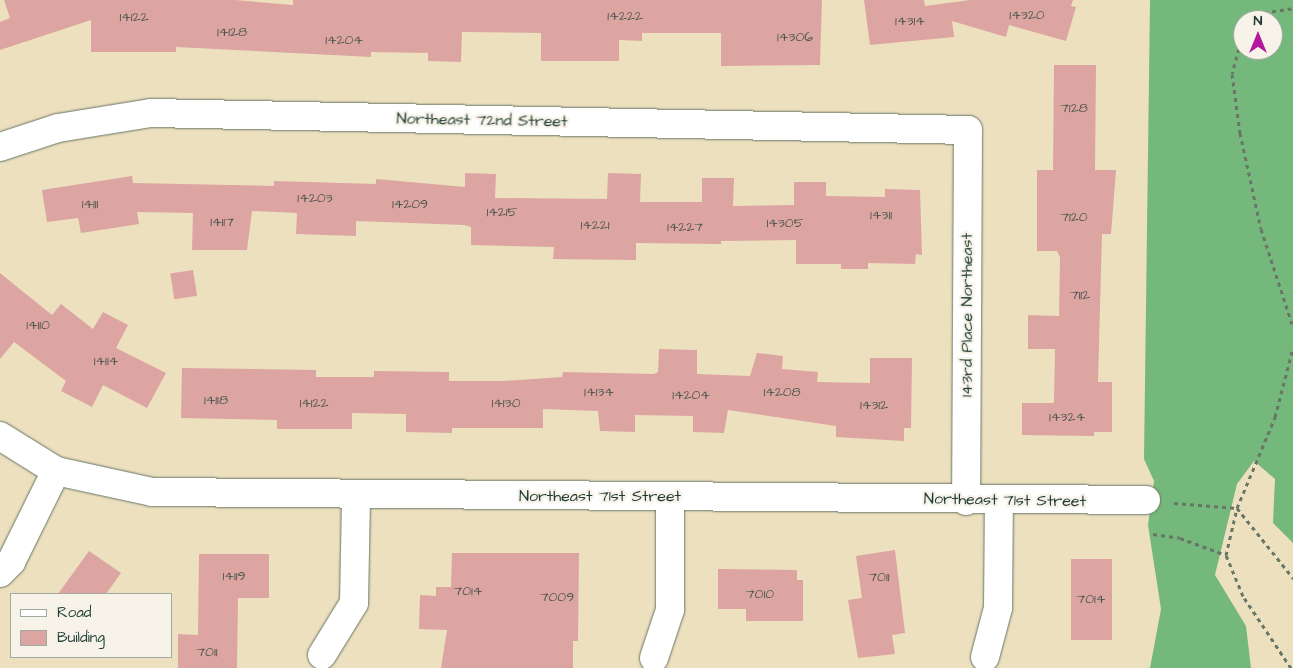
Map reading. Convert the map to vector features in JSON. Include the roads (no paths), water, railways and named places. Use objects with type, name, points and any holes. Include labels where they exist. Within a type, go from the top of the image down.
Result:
[{"type":"street","name":"Northeast 72nd Street","points":[[0,147],[58,128],[151,112],[968,130]]},
{"type":"street","name":"143rd Place Northeast","points":[[966,500],[968,130]]},
{"type":"street","name":"Northeast 71st Street","points":[[0,436],[56,471],[152,492],[966,500],[999,502],[1146,500]]},
{"type":"street","points":[[0,573],[11,562],[56,471]]},
{"type":"street","points":[[322,655],[354,603],[356,494]]},
{"type":"street","points":[[654,658],[670,610],[670,497]]},
{"type":"street","points":[[985,657],[998,608],[999,502]]}]
